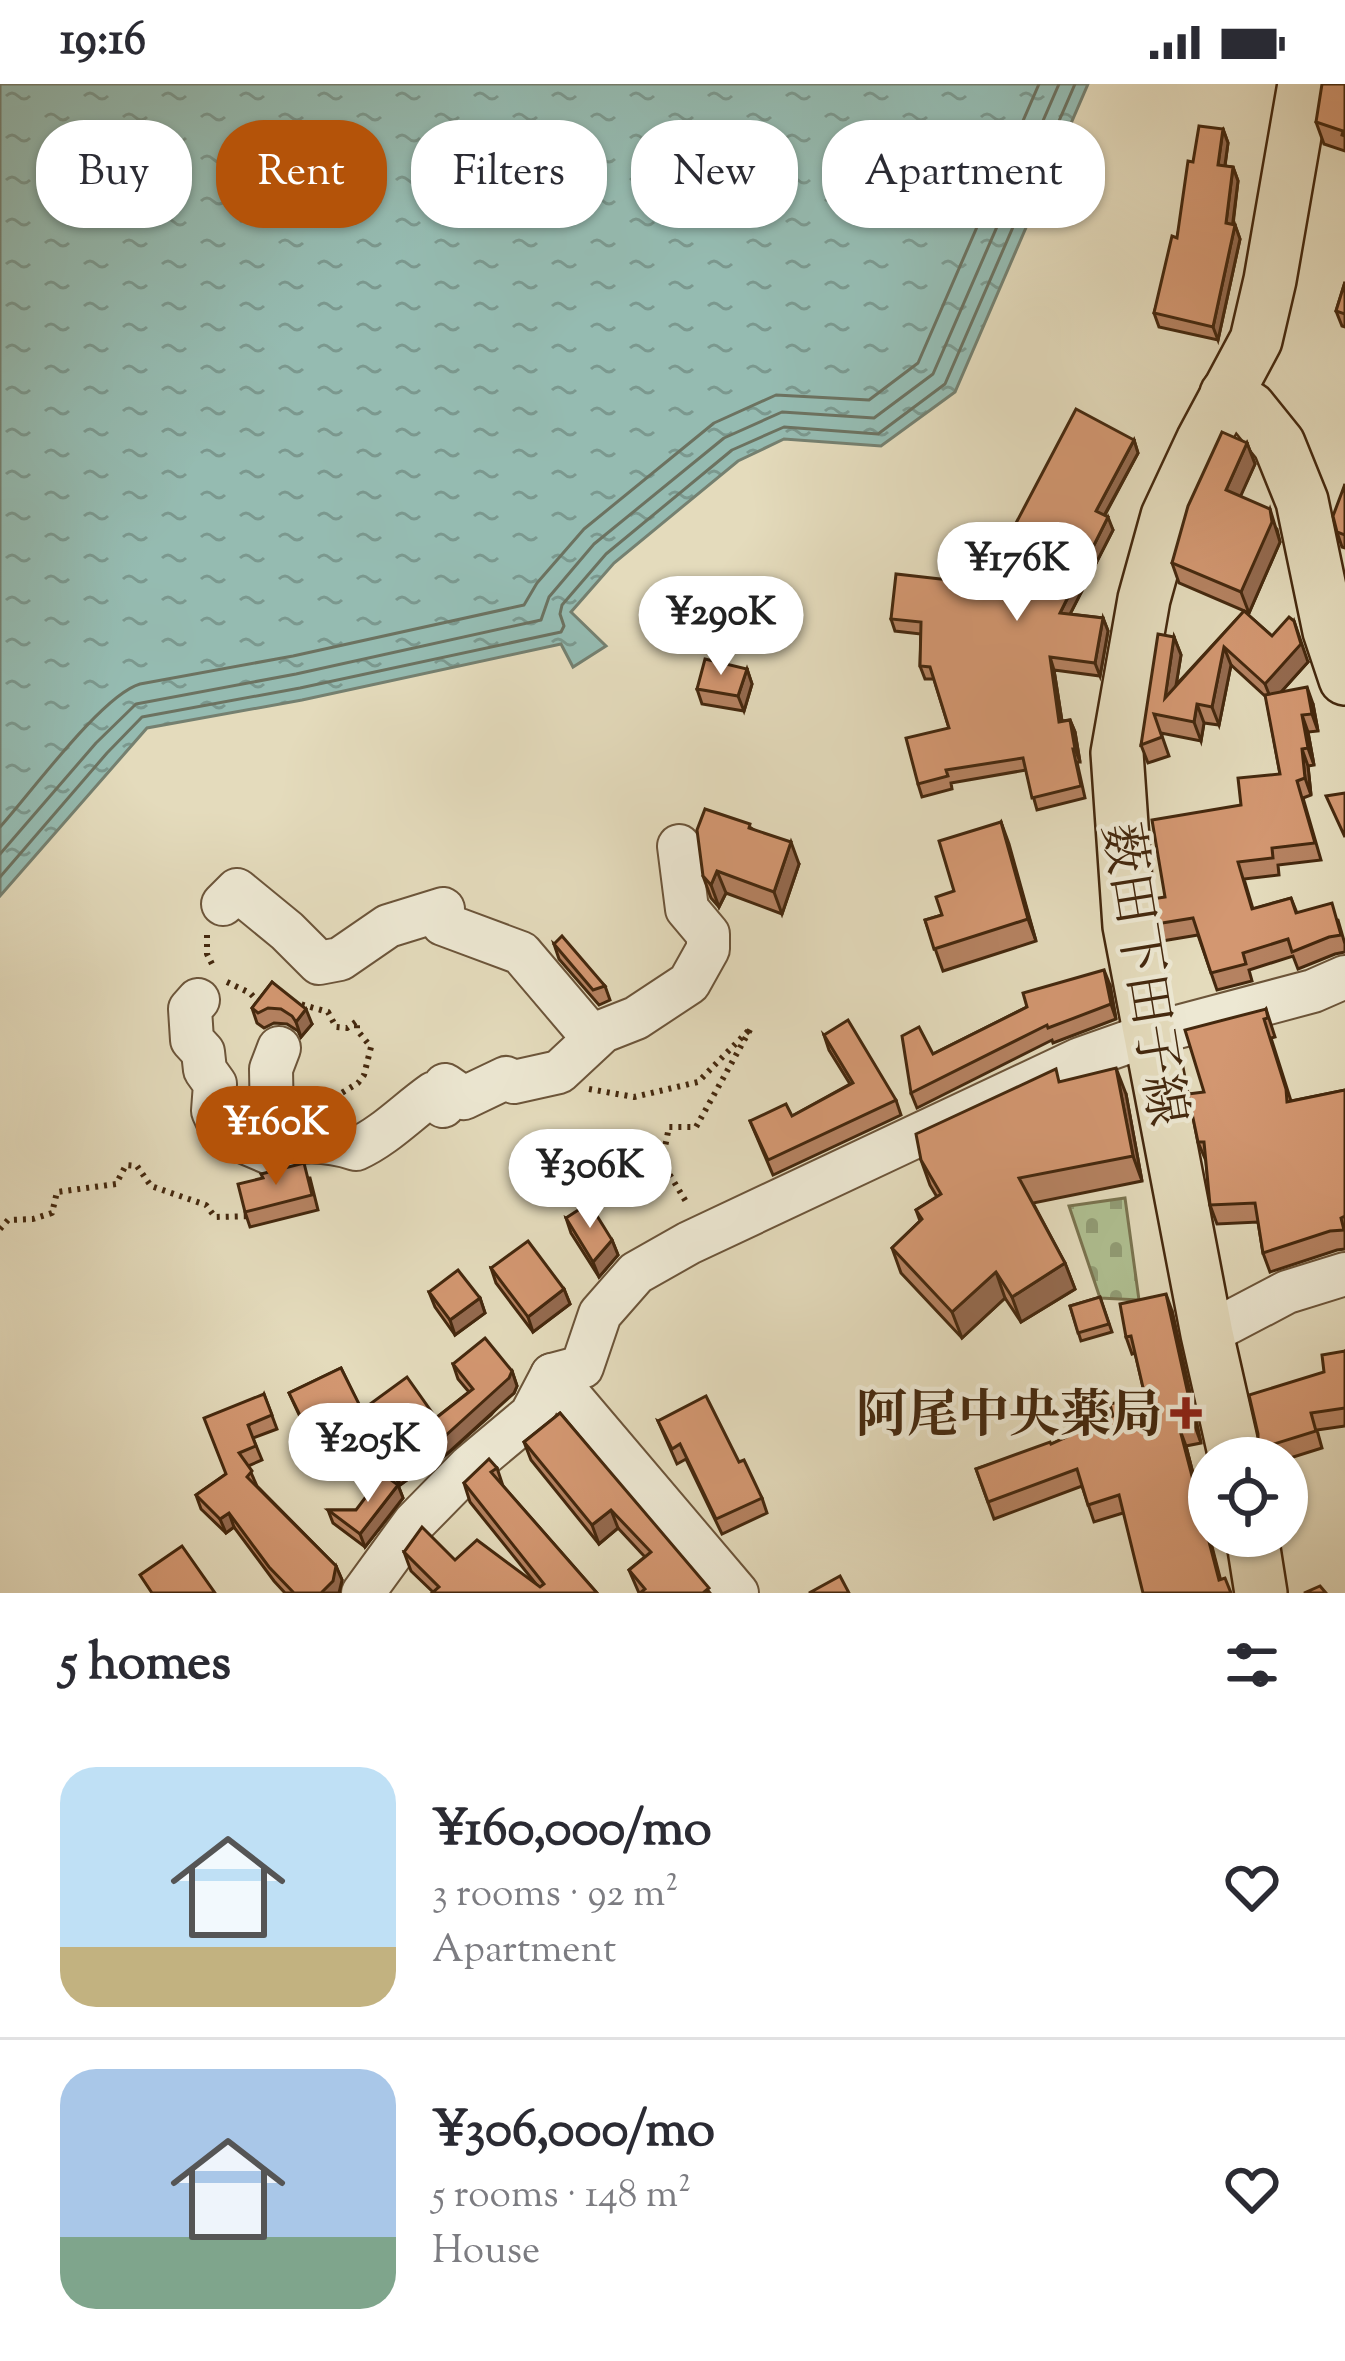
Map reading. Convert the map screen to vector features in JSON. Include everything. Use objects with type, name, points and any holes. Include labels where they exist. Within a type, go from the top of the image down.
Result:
[{"type":"main road","name":"薮田下田子線","points":[[1230,1437],[1129,926],[1117,752],[1144,599],[1167,516],[1256,340],[1304,84]]},
{"type":"main road","points":[[1226,394],[1250,408],[1279,445],[1302,501],[1329,631],[1344,673]]},
{"type":"main road","points":[[1255,1557],[1261,1593]]},
{"type":"street","points":[[198,1000],[190,1009],[192,1040],[203,1052],[205,1070],[215,1084],[213,1111],[223,1133],[270,1153],[278,1147],[332,1141],[356,1149],[374,1141],[434,1093],[443,1106],[445,1085],[464,1098],[506,1078],[514,1082],[559,1072],[602,1031],[635,1018],[689,983],[708,949],[708,934],[687,909],[679,846]]},
{"type":"street","points":[[224,904],[237,890],[319,963],[340,959],[388,926],[443,909],[442,923],[521,953],[594,1040]]},
{"type":"street","points":[[363,1593],[414,1522],[531,1415],[552,1375],[582,1367],[600,1314],[636,1273],[689,1243],[1080,1059],[1151,1034],[1312,991],[1345,977]]},
{"type":"street","points":[[279,1048],[271,1069],[290,1122]]},
{"type":"street","points":[[1207,1334],[1287,1292],[1345,1274]]},
{"type":"street","points":[[552,1375],[737,1593]]},
{"type":"path","points":[[250,993],[266,1001]]},
{"type":"path","points":[[280,1004],[292,1001],[328,1012],[336,1028],[357,1021],[357,1030],[371,1047],[358,1083],[290,1122]]},
{"type":"path","points":[[580,1090],[634,1097],[698,1082],[751,1028],[696,1127],[669,1127],[662,1162],[692,1211],[689,1243]]},
{"type":"path","points":[[0,1229],[8,1220],[52,1213],[57,1192],[116,1184],[126,1165],[137,1166],[151,1186],[206,1205],[215,1217],[255,1216]]},
{"type":"green space","points":[[1125,1198],[1139,1300],[1100,1298],[1069,1206]]},
{"type":"water","points":[[0,84],[1088,84],[1072,120],[822,120],[822,228],[1026,228],[955,392],[881,446],[784,439],[738,461],[614,563],[571,612],[606,646],[573,667],[561,644],[147,728],[0,896]]},
{"type":"building","points":[[1322,84],[1345,84],[1345,136],[1343,131],[1316,122]]},
{"type":"building","points":[[1199,126],[1223,129],[1218,165],[1233,167],[1226,223],[1235,225],[1213,327],[1154,313],[1172,236],[1177,238],[1188,161],[1193,162]]},
{"type":"building","points":[[1345,282],[1345,314],[1336,311]]},
{"type":"building","points":[[1076,409],[1134,440],[1096,511],[1108,517],[1060,613],[1103,618],[1095,663],[1050,657],[1059,722],[1070,720],[1081,786],[1032,798],[1023,758],[946,770],[948,776],[918,784],[906,738],[949,728],[930,667],[920,666],[921,622],[891,619],[896,574],[984,584]]},
{"type":"building","points":[[1222,432],[1247,443],[1226,490],[1270,509],[1272,522],[1241,592],[1172,563],[1188,506]]},
{"type":"building","points":[[1345,484],[1345,535],[1337,532],[1333,516]]},
{"type":"building","points":[[1244,611],[1272,636],[1289,617],[1301,644],[1265,684],[1224,647],[1212,707],[1197,704],[1194,722],[1154,714],[1162,737],[1141,745],[1158,634],[1174,637],[1165,698]]},
{"type":"building","points":[[705,659],[747,669],[738,696],[697,689]]},
{"type":"building","points":[[1307,687],[1312,714],[1302,715],[1308,748],[1302,749],[1305,778],[1297,781],[1315,843],[1272,848],[1273,858],[1238,862],[1252,909],[1291,898],[1296,913],[1332,903],[1341,935],[1292,952],[1288,939],[1243,953],[1246,964],[1211,973],[1193,918],[1156,924],[1152,899],[1165,897],[1152,820],[1241,805],[1238,778],[1280,774],[1265,695]]},
{"type":"building","points":[[1345,793],[1345,837],[1326,796]]},
{"type":"building","points":[[705,809],[791,842],[774,892],[717,871],[711,885],[703,876],[697,830]]},
{"type":"building","points":[[1001,822],[1028,919],[934,949],[925,920],[942,915],[936,897],[954,891],[939,841]]},
{"type":"building","points":[[562,936],[605,986],[593,990],[554,944]]},
{"type":"building","points":[[1104,970],[1111,1004],[1047,1025],[911,1093],[902,1036],[919,1027],[933,1054],[1027,1007],[1023,993]]},
{"type":"building","points":[[272,982],[306,1009],[296,1022],[281,1009],[258,1013],[252,1008]]},
{"type":"building","points":[[1266,1009],[1268,1018],[1264,1019],[1287,1102],[1345,1090],[1345,1216],[1341,1218],[1344,1230],[1263,1253],[1255,1203],[1210,1205],[1204,1142],[1198,1142],[1188,1094],[1204,1092],[1185,1030]]},
{"type":"building","points":[[848,1020],[896,1100],[768,1160],[750,1121],[786,1104],[792,1116],[853,1083],[824,1035]]},
{"type":"building","points":[[1116,1068],[1133,1156],[1019,1178],[1065,1263],[1012,1297],[996,1272],[952,1312],[892,1248],[922,1219],[916,1210],[941,1194],[921,1160],[916,1134],[1056,1069],[1059,1082]]},
{"type":"building","points":[[304,1163],[312,1195],[245,1212],[238,1184]]},
{"type":"building","points":[[589,1203],[612,1240],[593,1262],[566,1218]]},
{"type":"building","points":[[528,1241],[564,1289],[528,1317],[491,1268]]},
{"type":"building","points":[[458,1270],[480,1298],[450,1320],[429,1292]]},
{"type":"building","points":[[1166,1294],[1195,1426],[1180,1430],[1188,1461],[1188,1557],[1213,1557],[1219,1580],[1225,1578],[1231,1593],[1143,1593],[1119,1495],[1088,1505],[1077,1469],[988,1502],[976,1469],[1051,1444],[1113,1416],[1110,1404],[1145,1396],[1120,1304]]},
{"type":"building","points":[[1100,1297],[1109,1324],[1078,1333],[1070,1306]]},
{"type":"building","points":[[485,1338],[512,1371],[509,1378],[433,1447],[430,1444],[395,1470],[355,1415],[407,1377],[436,1418],[473,1389],[453,1364]]},
{"type":"building","points":[[1345,1351],[1345,1408],[1311,1413],[1316,1431],[1297,1437],[1258,1437],[1249,1395],[1324,1372],[1322,1355]]},
{"type":"building","points":[[341,1368],[361,1408],[309,1434],[289,1393]]},
{"type":"building","points":[[264,1394],[272,1415],[248,1425],[256,1446],[239,1453],[252,1471],[247,1477],[336,1566],[333,1581],[321,1593],[294,1593],[229,1513],[220,1519],[196,1495],[226,1474],[204,1418]]},
{"type":"building","points":[[706,1396],[762,1498],[716,1519],[680,1444],[672,1449],[658,1421]]},
{"type":"building","points":[[560,1413],[709,1588],[703,1593],[640,1593],[645,1589],[629,1570],[651,1552],[611,1510],[592,1525],[524,1442]]},
{"type":"building","points":[[489,1459],[497,1468],[491,1472],[597,1593],[432,1593],[439,1587],[404,1552],[422,1527],[455,1560],[477,1540],[540,1587],[544,1584],[464,1483]]},
{"type":"building","points":[[383,1474],[398,1485],[360,1534],[328,1510],[356,1510]]},
{"type":"building","points":[[182,1546],[215,1593],[152,1593],[140,1575]]},
{"type":"building","points":[[840,1576],[849,1593],[809,1593]]},
{"type":"place","name":"阿尾中央薬局","points":[[1186,1413]]}]
